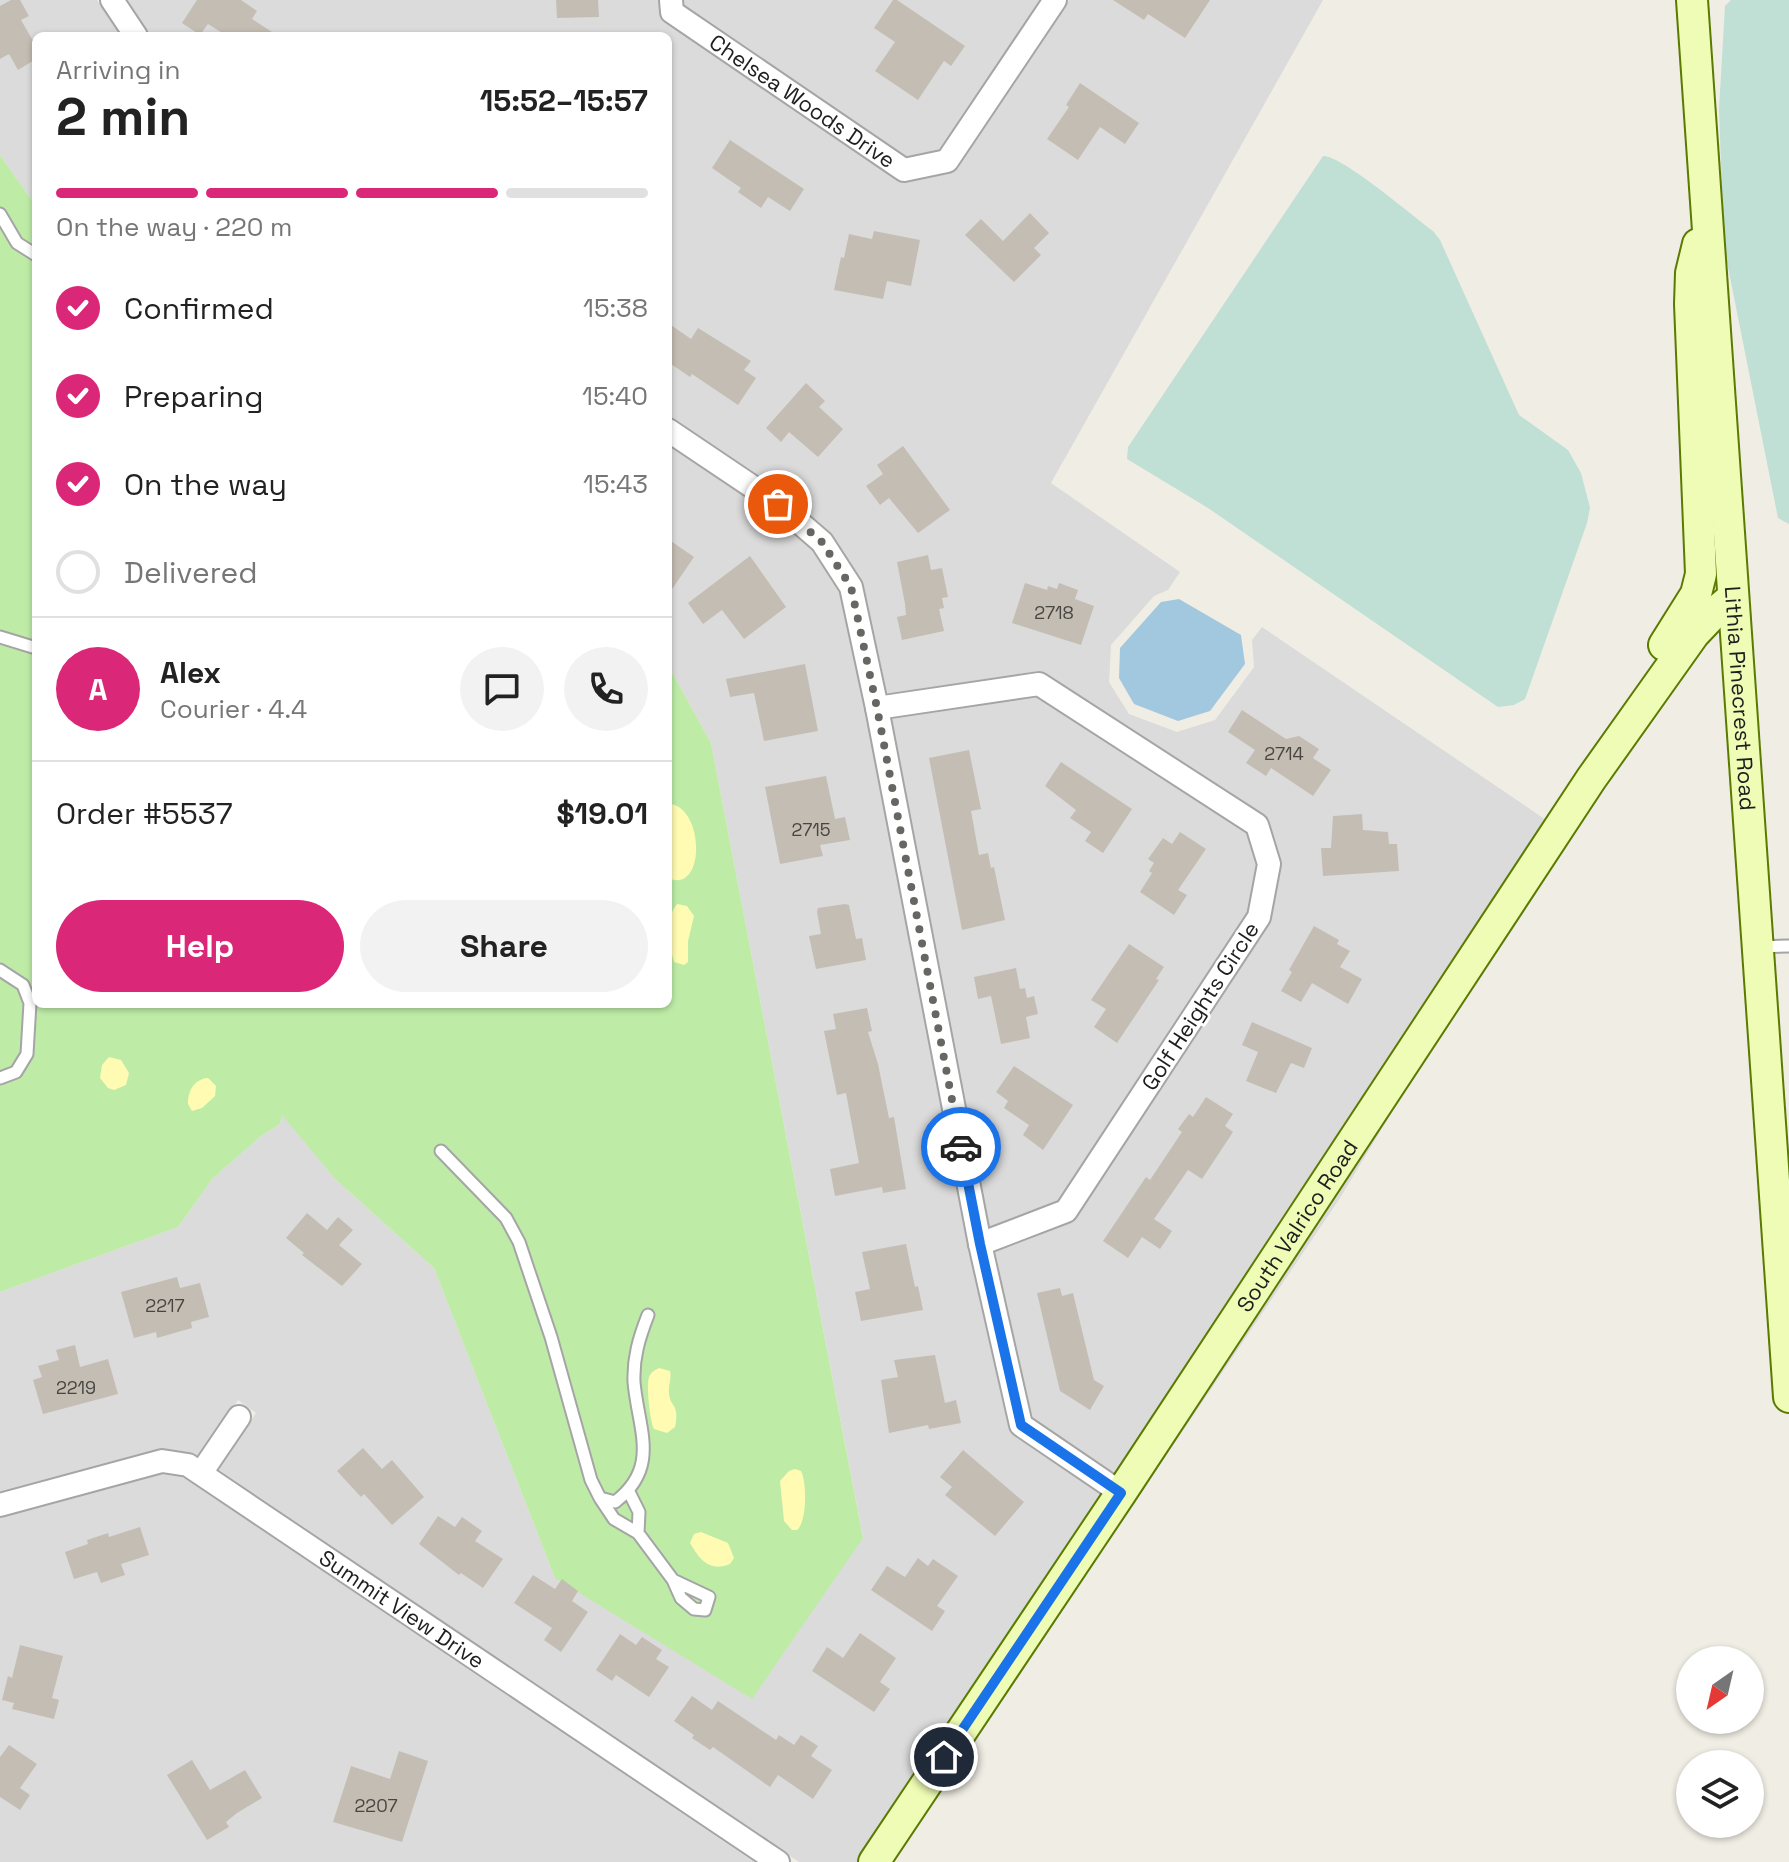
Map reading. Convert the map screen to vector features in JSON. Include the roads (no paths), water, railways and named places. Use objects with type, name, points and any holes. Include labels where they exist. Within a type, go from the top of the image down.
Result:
[{"type":"main road","name":"Lithia Pinecrest Road","points":[[1692,0],[1789,1397]]},
{"type":"main road","points":[[1591,779],[1607,742],[1700,584],[1701,537],[1690,304],[1696,248],[1708,216]]},
{"type":"main road","name":"South Valrico Road","points":[[874,1862],[1591,779],[1694,634],[1732,598]]},
{"type":"street","points":[[112,0],[133,32]]},
{"type":"street","name":"Chelsea Woods Drive","points":[[671,0],[672,12],[904,170],[947,161],[1055,0]]},
{"type":"street","points":[[672,433],[778,504],[822,542],[851,587],[980,1244],[1021,1425],[1121,1493]]},
{"type":"street","name":"Golf Heights Circle","points":[[877,708],[1039,684],[1257,825],[1269,864],[1259,917],[1066,1211],[980,1244]]},
{"type":"street","points":[[201,1473],[239,1417]]},
{"type":"street","name":"Summit View Drive","points":[[0,1505],[162,1461],[188,1465],[778,1862]]},
{"type":"lane","points":[[0,214],[17,243],[32,252]]},
{"type":"lane","points":[[0,637],[32,647]]},
{"type":"lane","points":[[1757,947],[1789,946]]},
{"type":"lane","points":[[0,970],[23,985],[30,1003],[27,1054],[16,1072],[0,1078]]},
{"type":"lane","points":[[441,1151],[506,1218],[519,1242],[551,1337],[591,1480],[614,1519],[638,1533],[673,1580]]},
{"type":"lane","points":[[600,1498],[615,1502],[629,1492],[641,1469],[646,1447],[634,1380],[636,1348],[648,1315]]},
{"type":"lane","points":[[629,1492],[639,1512],[638,1533]]}]
